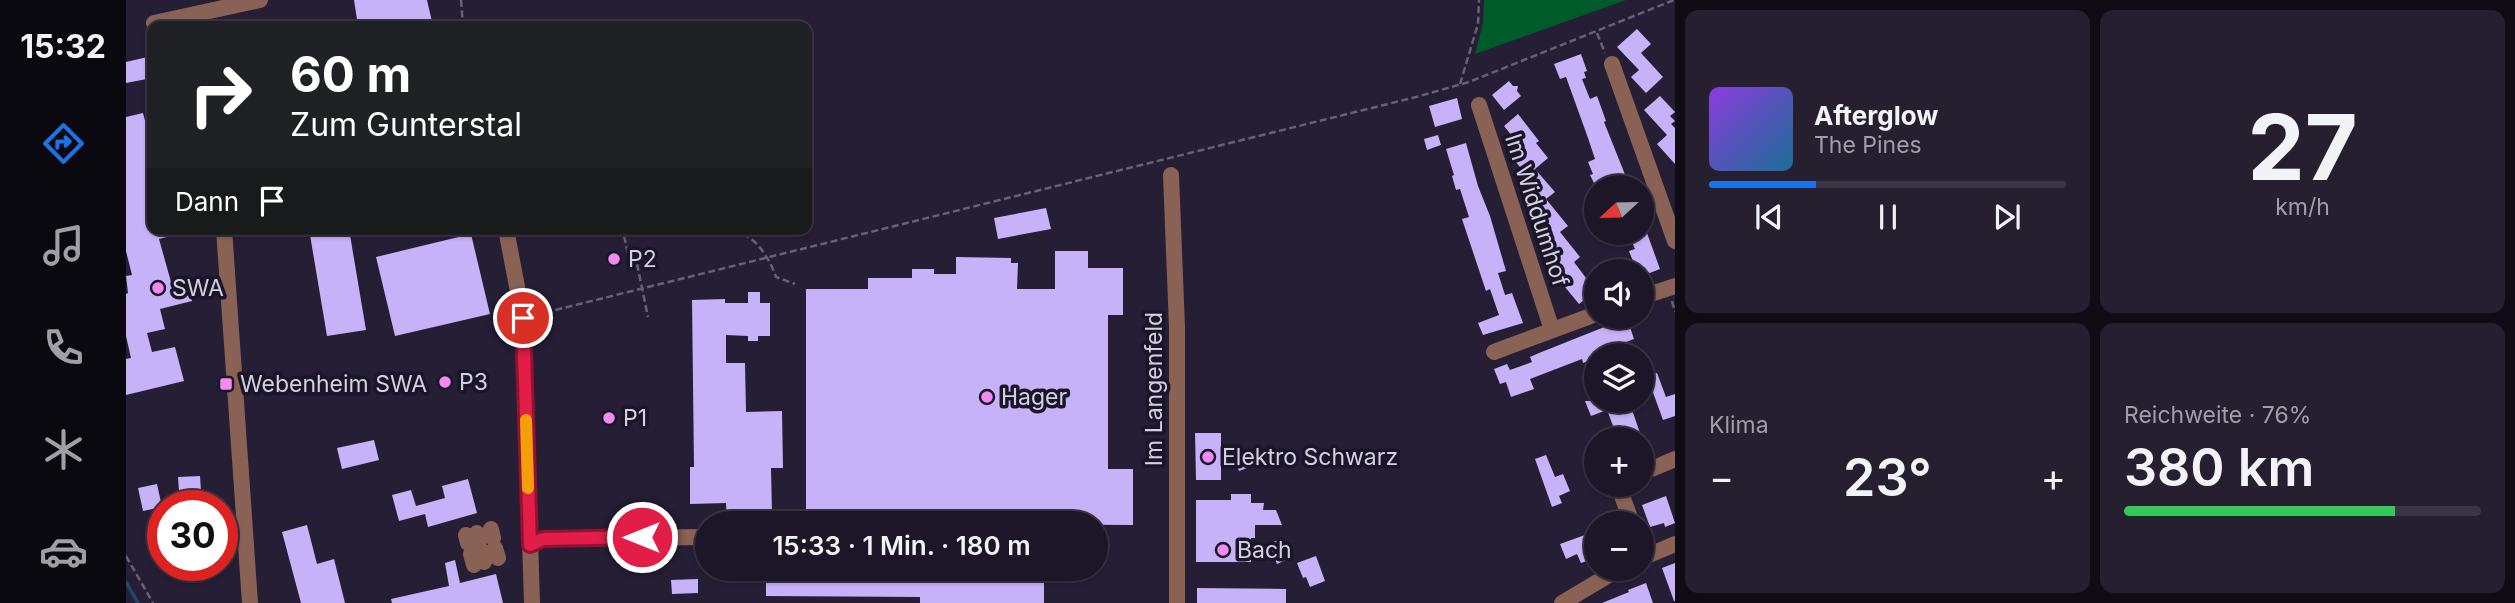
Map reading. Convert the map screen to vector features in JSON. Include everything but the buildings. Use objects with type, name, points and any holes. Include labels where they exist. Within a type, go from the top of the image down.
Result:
[{"type":"street","points":[[182,21],[209,19],[260,0]]},
{"type":"street","points":[[1612,64],[1675,240]]},
{"type":"street","name":"Im Widdumhof","points":[[1479,105],[1552,330]]},
{"type":"street","name":"Im Langenfeld","points":[[1171,174],[1177,327],[1177,603]]},
{"type":"street","points":[[223,235],[250,603]]},
{"type":"street","points":[[507,235],[521,310],[532,603]]},
{"type":"street","points":[[1654,293],[1675,286]]},
{"type":"street","points":[[1494,352],[1584,318]]},
{"type":"street","points":[[1654,468],[1675,459]]},
{"type":"street","points":[[530,545],[543,539],[695,537]]},
{"type":"street","points":[[1654,550],[1675,544]]},
{"type":"street","points":[[1568,599],[1599,581]]},
{"type":"path","points":[[461,0],[463,21]]},
{"type":"path","points":[[1460,84],[1478,24],[1479,0]]},
{"type":"path","points":[[521,310],[643,290],[1460,84],[1674,0]]},
{"type":"path","points":[[1596,31],[1612,64]]},
{"type":"path","points":[[745,235],[768,258],[776,277],[794,284]]},
{"type":"path","points":[[624,236],[628,254]]},
{"type":"path","points":[[637,264],[648,317]]},
{"type":"path","points":[[126,556],[153,603]]},
{"type":"green space","points":[[1484,0],[1626,0],[1475,54],[1483,23]]},
{"type":"waterway","points":[[126,582],[138,603]]},
{"type":"slow traffic","points":[[526,420],[528,488]]},
{"type":"place","name":"P2","points":[[614,259]]},
{"type":"place","name":"SWA","points":[[158,288]]},
{"type":"place","name":"P3","points":[[445,382]]},
{"type":"place","name":"Webenheim SWA","points":[[226,384]]},
{"type":"place","name":"Hager","points":[[987,397]]},
{"type":"place","name":"P1","points":[[609,418]]},
{"type":"place","name":"Elektro Schwarz","points":[[1208,457]]},
{"type":"place","name":"Bach","points":[[1223,550]]},
{"type":"route","points":[[523,318],[530,545],[543,539],[642,537]]}]
